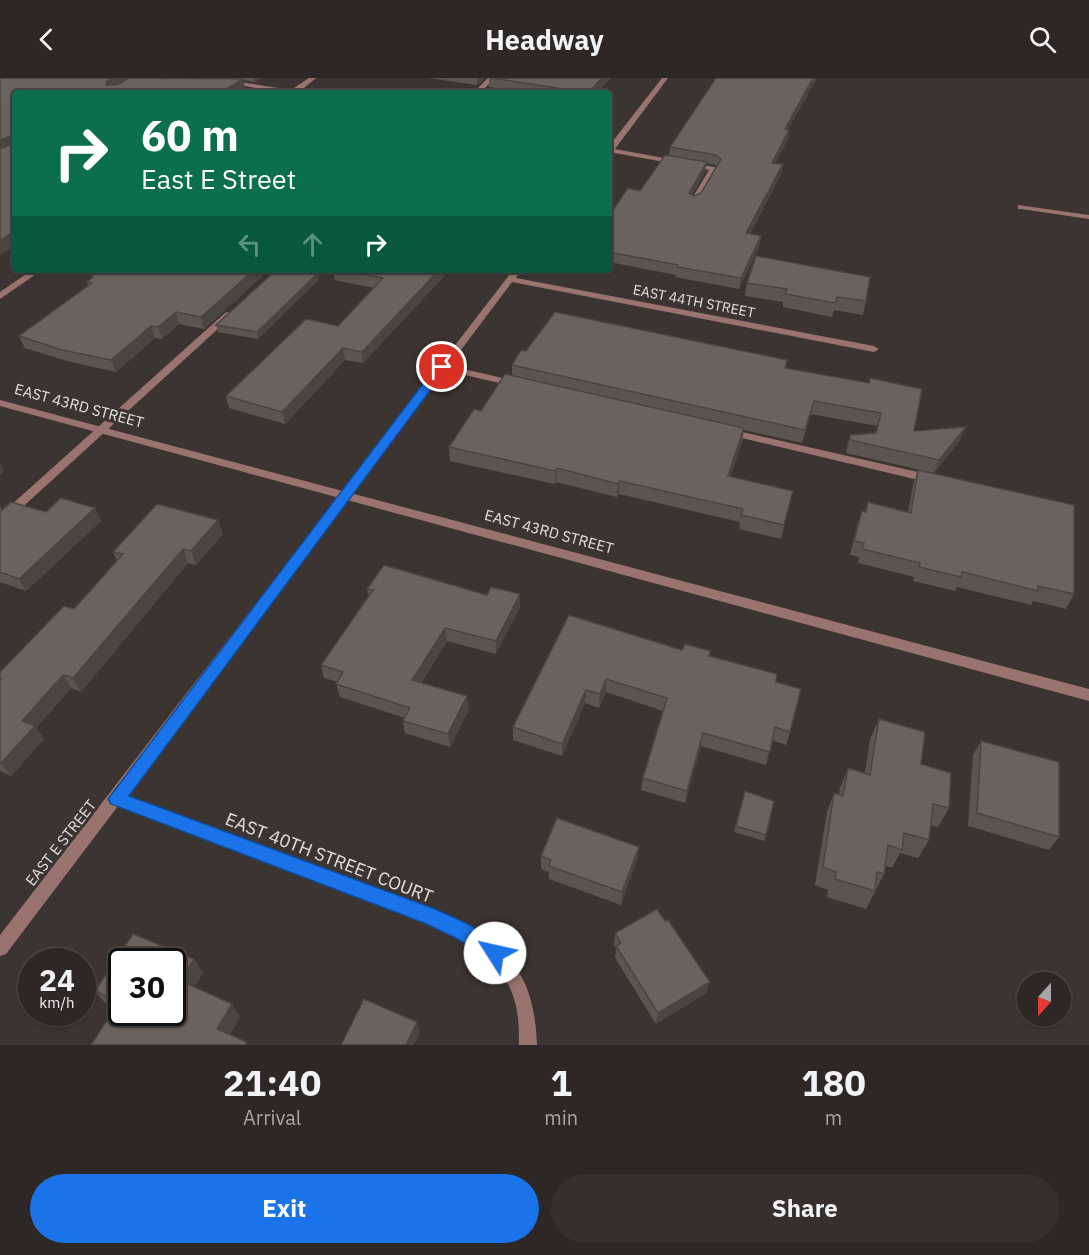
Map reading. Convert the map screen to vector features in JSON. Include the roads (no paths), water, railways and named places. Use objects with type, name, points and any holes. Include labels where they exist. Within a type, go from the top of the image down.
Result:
[{"type":"street","points":[[203,78],[275,90]]},
{"type":"street","points":[[297,90],[313,78]]},
{"type":"street","points":[[479,90],[492,78]]},
{"type":"street","points":[[612,145],[665,78]]},
{"type":"street","points":[[612,146],[714,168],[694,202]]},
{"type":"street","points":[[1021,207],[1089,217]]},
{"type":"street","points":[[0,296],[34,273]]},
{"type":"street","name":"EAST 44TH STREET","points":[[513,275],[874,349]]},
{"type":"street","name":"EAST E STREET","points":[[0,948],[117,799],[344,494],[513,275]]},
{"type":"street","points":[[0,520],[234,309]]},
{"type":"street","points":[[442,367],[523,385]]},
{"type":"street","name":"EAST 43RD STREET","points":[[0,402],[1083,693]]},
{"type":"street","points":[[719,430],[939,481]]},
{"type":"street","name":"EAST 40TH STREET COURT","points":[[117,799],[429,916],[475,938],[495,953],[517,981],[527,1019],[528,1045]]}]
